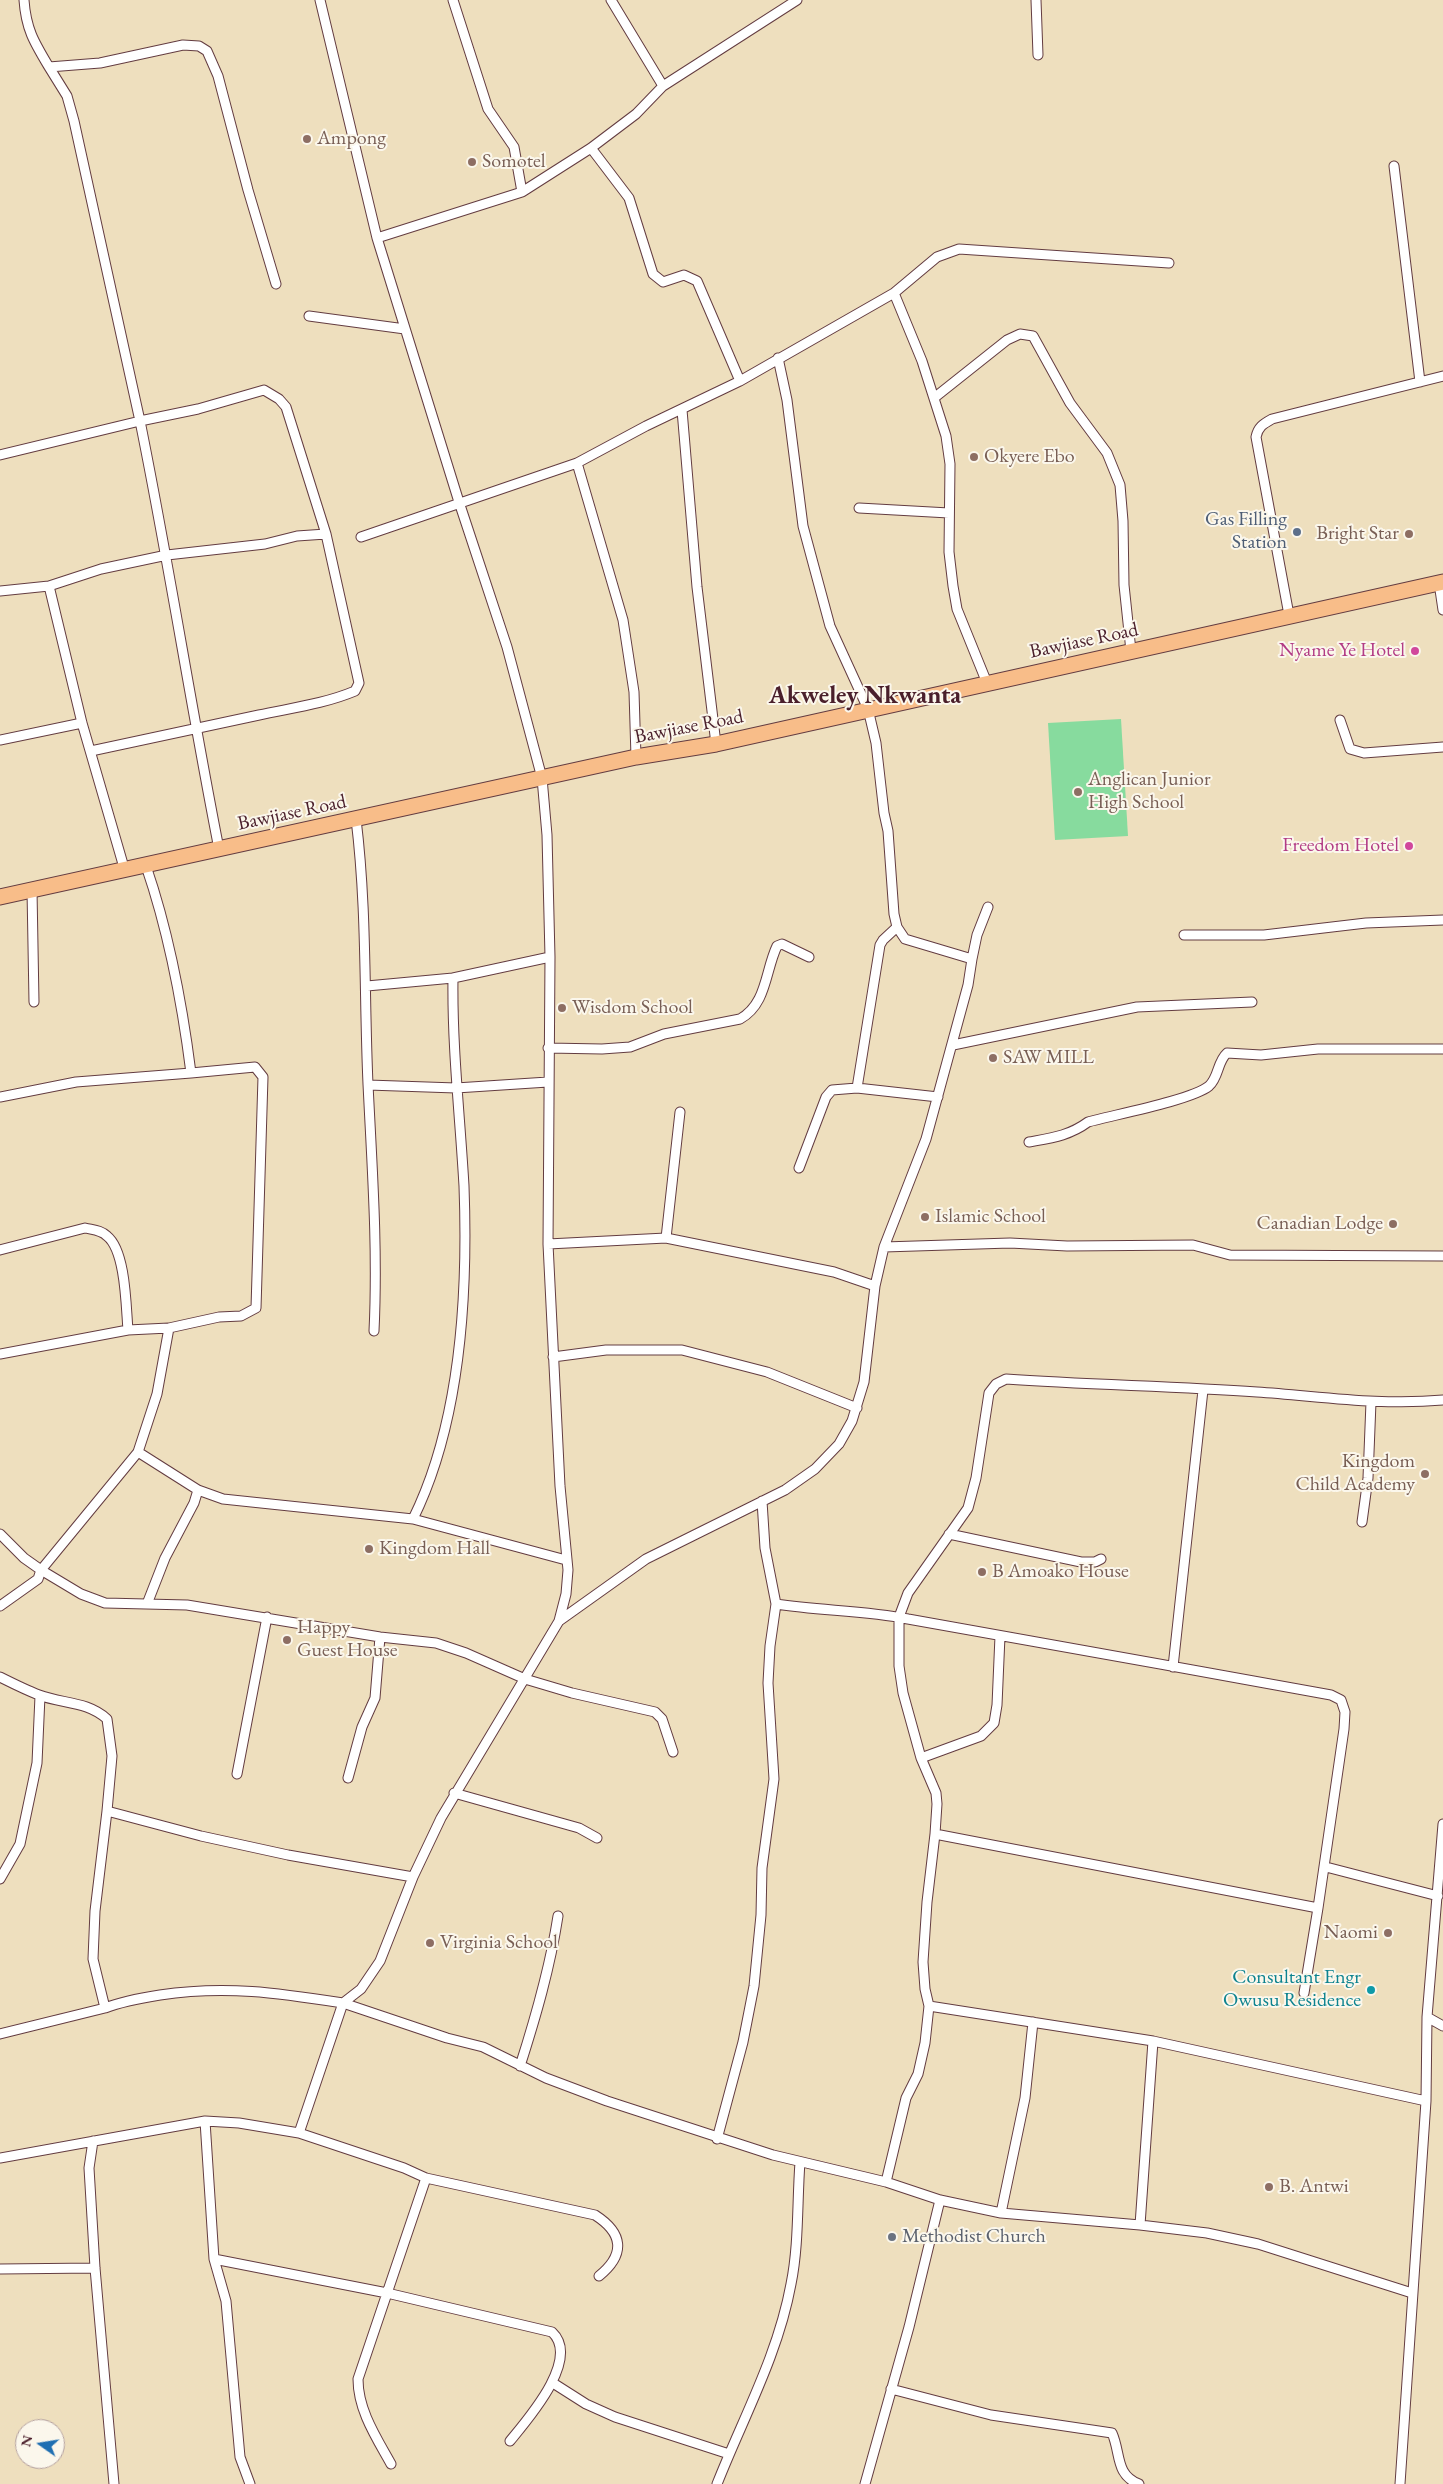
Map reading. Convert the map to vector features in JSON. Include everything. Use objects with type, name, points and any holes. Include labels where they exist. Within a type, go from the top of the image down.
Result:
[{"type":"main road","name":"Bawjiase Road","points":[[0,897],[636,757],[716,744],[1441,582]]},
{"type":"street","points":[[24,0],[26,21],[31,38],[67,96],[74,121],[140,421],[167,554],[195,729],[219,849]]},
{"type":"street","points":[[299,2133],[343,2003],[361,1990],[380,1961],[413,1877],[454,1793],[559,1621],[566,1594],[568,1570],[553,1357],[548,1244],[551,1093],[548,1082],[550,957],[547,836],[542,778],[507,647],[459,502],[377,238],[320,0]]},
{"type":"street","points":[[453,0],[488,109],[514,147],[522,192]]},
{"type":"street","points":[[611,0],[663,86]]},
{"type":"street","points":[[377,238],[522,192],[591,148],[636,114],[663,86],[797,0]]},
{"type":"street","points":[[1036,0],[1038,55]]},
{"type":"street","points":[[49,67],[100,63],[183,45],[199,46],[207,52],[218,76],[248,190],[276,284]]},
{"type":"street","points":[[591,148],[629,198],[653,274],[664,282],[684,276],[697,281],[740,381]]},
{"type":"street","points":[[1394,166],[1420,382]]},
{"type":"street","points":[[362,537],[459,502],[577,463],[646,426],[740,381],[894,293],[937,257],[959,249],[1169,263]]},
{"type":"street","points":[[894,293],[934,398],[946,436],[950,464],[949,552],[957,609],[987,683]]},
{"type":"street","points":[[309,316],[405,329]]},
{"type":"street","points":[[934,398],[1008,340],[1020,334],[1032,336],[1070,403],[1107,453],[1120,486],[1124,521],[1124,586],[1131,652]]},
{"type":"street","points":[[778,358],[787,400],[805,535],[830,626],[868,709],[876,743],[888,831],[894,914],[897,927],[905,939],[972,959]]},
{"type":"street","points":[[1288,615],[1256,437],[1257,431],[1261,425],[1272,419],[1443,376]]},
{"type":"street","points":[[0,455],[198,409],[264,390],[272,394],[286,407],[326,534],[359,683],[355,691],[313,704],[91,752]]},
{"type":"street","points":[[682,410],[697,587],[716,744]]},
{"type":"street","points":[[577,463],[623,620],[634,692],[636,757]]},
{"type":"street","points":[[859,508],[949,513]]},
{"type":"street","points":[[0,591],[49,586],[101,569],[167,554],[265,544],[297,536],[326,534]]},
{"type":"street","points":[[1441,582],[1443,610]]},
{"type":"street","points":[[49,586],[82,723],[125,871]]},
{"type":"street","points":[[1340,720],[1350,749],[1356,752],[1443,747]]},
{"type":"street","points":[[0,740],[82,723]]},
{"type":"street","points":[[356,819],[366,927],[368,1085],[377,1245],[374,1331]]},
{"type":"street","points":[[146,866],[161,908],[182,1006],[191,1073]]},
{"type":"street","points":[[32,890],[34,1002]]},
{"type":"street","points":[[559,1621],[646,1559],[785,1490],[827,1458],[839,1444],[857,1408],[866,1374],[875,1286],[884,1247],[916,1170],[953,1045],[977,935],[988,907]]},
{"type":"street","points":[[1184,935],[1264,934],[1366,923],[1443,920]]},
{"type":"street","points":[[857,1088],[880,945],[897,927]]},
{"type":"street","points":[[548,1048],[602,1049],[630,1047],[664,1034],[740,1019],[750,1013],[759,1000],[776,946],[782,944],[808,957]]},
{"type":"street","points":[[366,986],[453,978],[550,957]]},
{"type":"street","points":[[413,1519],[428,1490],[446,1433],[458,1365],[463,1274],[464,1187],[456,1088],[453,978]]},
{"type":"street","points":[[953,1045],[1137,1008],[1252,1002]]},
{"type":"street","points":[[1028,1142],[1062,1137],[1088,1122],[1197,1093],[1214,1081],[1221,1058],[1227,1052],[1261,1055],[1318,1049],[1443,1048]]},
{"type":"street","points":[[0,1097],[76,1082],[255,1067],[263,1077],[256,1308],[241,1316],[219,1317],[169,1328],[128,1330],[0,1354]]},
{"type":"street","points":[[368,1085],[456,1088],[506,1083],[548,1082]]},
{"type":"street","points":[[798,1168],[826,1097],[832,1090],[857,1088],[938,1096]]},
{"type":"street","points":[[666,1238],[680,1112]]},
{"type":"street","points":[[0,1250],[86,1228],[99,1231],[109,1237],[123,1267],[128,1330]]},
{"type":"street","points":[[548,1244],[666,1238],[834,1272],[875,1286]]},
{"type":"street","points":[[884,1247],[1010,1243],[1067,1246],[1193,1245],[1230,1255],[1443,1256]]},
{"type":"street","points":[[0,1606],[38,1579],[41,1570],[138,1452],[157,1394],[169,1328]]},
{"type":"street","points":[[553,1357],[606,1350],[682,1350],[767,1372],[857,1408]]},
{"type":"street","points":[[886,2182],[906,2098],[918,2074],[929,2006],[924,1989],[923,1962],[937,1804],[936,1793],[921,1758],[900,1675],[899,1617],[908,1593],[948,1534],[961,1519],[969,1502],[976,1478],[989,1393],[996,1384],[1006,1379],[1257,1392],[1371,1402],[1410,1403],[1443,1400]]},
{"type":"street","points":[[1173,1667],[1203,1390]]},
{"type":"street","points":[[1362,1522],[1368,1478],[1371,1402]]},
{"type":"street","points":[[138,1452],[198,1490],[223,1499],[413,1519],[566,1560]]},
{"type":"street","points":[[147,1604],[165,1558],[194,1503],[198,1490]]},
{"type":"street","points":[[717,2138],[743,2042],[758,1948],[762,1868],[774,1779],[768,1683],[770,1646],[776,1604],[765,1548],[762,1501]]},
{"type":"street","points":[[0,1534],[24,1558],[41,1570],[81,1594],[105,1603],[187,1606],[267,1617],[380,1637],[436,1643],[466,1653],[525,1679],[572,1693],[655,1712],[662,1719],[674,1752]]},
{"type":"street","points":[[948,1534],[1081,1562],[1095,1562],[1101,1559]]},
{"type":"street","points":[[776,1604],[899,1617],[1332,1695],[1341,1700],[1345,1712],[1344,1729],[1326,1867],[1304,1993]]},
{"type":"street","points":[[237,1774],[267,1617]]},
{"type":"street","points":[[921,1758],[981,1736],[994,1723],[997,1705],[1000,1636]]},
{"type":"street","points":[[348,1778],[362,1727],[375,1698],[380,1637]]},
{"type":"street","points":[[0,1677],[40,1696],[86,1705],[97,1710],[107,1719],[112,1756],[96,1904],[93,1959],[105,2008]]},
{"type":"street","points":[[0,1879],[20,1844],[37,1763],[40,1696]]},
{"type":"street","points":[[454,1793],[579,1828],[597,1838]]},
{"type":"street","points":[[107,1811],[280,1853],[413,1877]]},
{"type":"street","points":[[1402,2483],[1412,2293],[1426,2101],[1427,2017],[1443,1824]]},
{"type":"street","points":[[935,1834],[1318,1908]]},
{"type":"street","points":[[1326,1867],[1438,1896]]},
{"type":"street","points":[[520,2066],[543,1992],[552,1956],[558,1916]]},
{"type":"street","points":[[0,2034],[105,2008],[122,2001],[196,1990],[219,1989],[271,1992],[343,2003],[447,2038],[482,2046],[520,2066],[606,2101],[717,2138],[800,2162],[886,2182],[940,2200],[1001,2213],[1207,2233],[1258,2244],[1412,2293]]},
{"type":"street","points":[[929,2006],[1153,2041],[1426,2101]]},
{"type":"street","points":[[1427,2017],[1443,2026]]},
{"type":"street","points":[[1001,2213],[1025,2098],[1033,2022]]},
{"type":"street","points":[[1140,2225],[1153,2041]]},
{"type":"street","points":[[205,2121],[214,2258],[226,2301],[240,2457],[250,2484]]},
{"type":"street","points":[[0,2158],[205,2121],[239,2123],[299,2133],[404,2168],[426,2178],[595,2215],[609,2224],[616,2233],[618,2242],[612,2262],[599,2276]]},
{"type":"street","points":[[93,2141],[89,2168],[95,2268],[114,2484]]},
{"type":"street","points":[[716,2484],[743,2426],[766,2369],[780,2329],[792,2283],[800,2162]]},
{"type":"street","points":[[391,2464],[372,2430],[358,2396],[358,2379],[426,2178]]},
{"type":"street","points":[[865,2484],[890,2389],[909,2327],[940,2200]]},
{"type":"street","points":[[214,2258],[387,2293],[552,2332],[559,2339],[561,2347],[554,2383],[510,2441]]},
{"type":"street","points":[[0,2269],[95,2268]]},
{"type":"street","points":[[554,2383],[586,2404],[615,2417],[729,2454]]},
{"type":"street","points":[[890,2389],[991,2415],[1112,2433],[1117,2444],[1122,2472],[1130,2480],[1139,2484]]},
{"type":"green space","points":[[1121,719],[1128,836],[1055,840],[1048,723]]},
{"type":"place","name":"Ampong","points":[[307,139]]},
{"type":"place","name":"Somotel","points":[[472,162]]},
{"type":"place","name":"Okyere Ebo","points":[[974,457]]},
{"type":"place","name":"Gas Filling Station","points":[[1297,532]]},
{"type":"place","name":"Bright Star","points":[[1409,534]]},
{"type":"place","name":"Nyame Ye Hotel","points":[[1415,651]]},
{"type":"place","name":"Anglican Junior High School","points":[[1078,792]]},
{"type":"place","name":"Freedom Hotel","points":[[1409,846]]},
{"type":"place","name":"Wisdom School","points":[[562,1008]]},
{"type":"place","name":"SAW MILL","points":[[993,1058]]},
{"type":"place","name":"Islamic School","points":[[925,1217]]},
{"type":"place","name":"Canadian Lodge","points":[[1393,1224]]},
{"type":"place","name":"Kingdom Child Academy","points":[[1425,1474]]},
{"type":"place","name":"Kingdom Hall","points":[[369,1549]]},
{"type":"place","name":"B Amoako House","points":[[982,1572]]},
{"type":"place","name":"Happy Guest House","points":[[287,1640]]},
{"type":"place","name":"Naomi","points":[[1388,1933]]},
{"type":"place","name":"Virginia School","points":[[430,1943]]},
{"type":"place","name":"Consultant Engr Owusu Residence","points":[[1371,1990]]},
{"type":"place","name":"B. Antwi","points":[[1269,2187]]},
{"type":"place","name":"Methodist Church","points":[[892,2237]]},
{"type":"district","name":"Akweley Nkwanta","points":[[865,696]]}]
